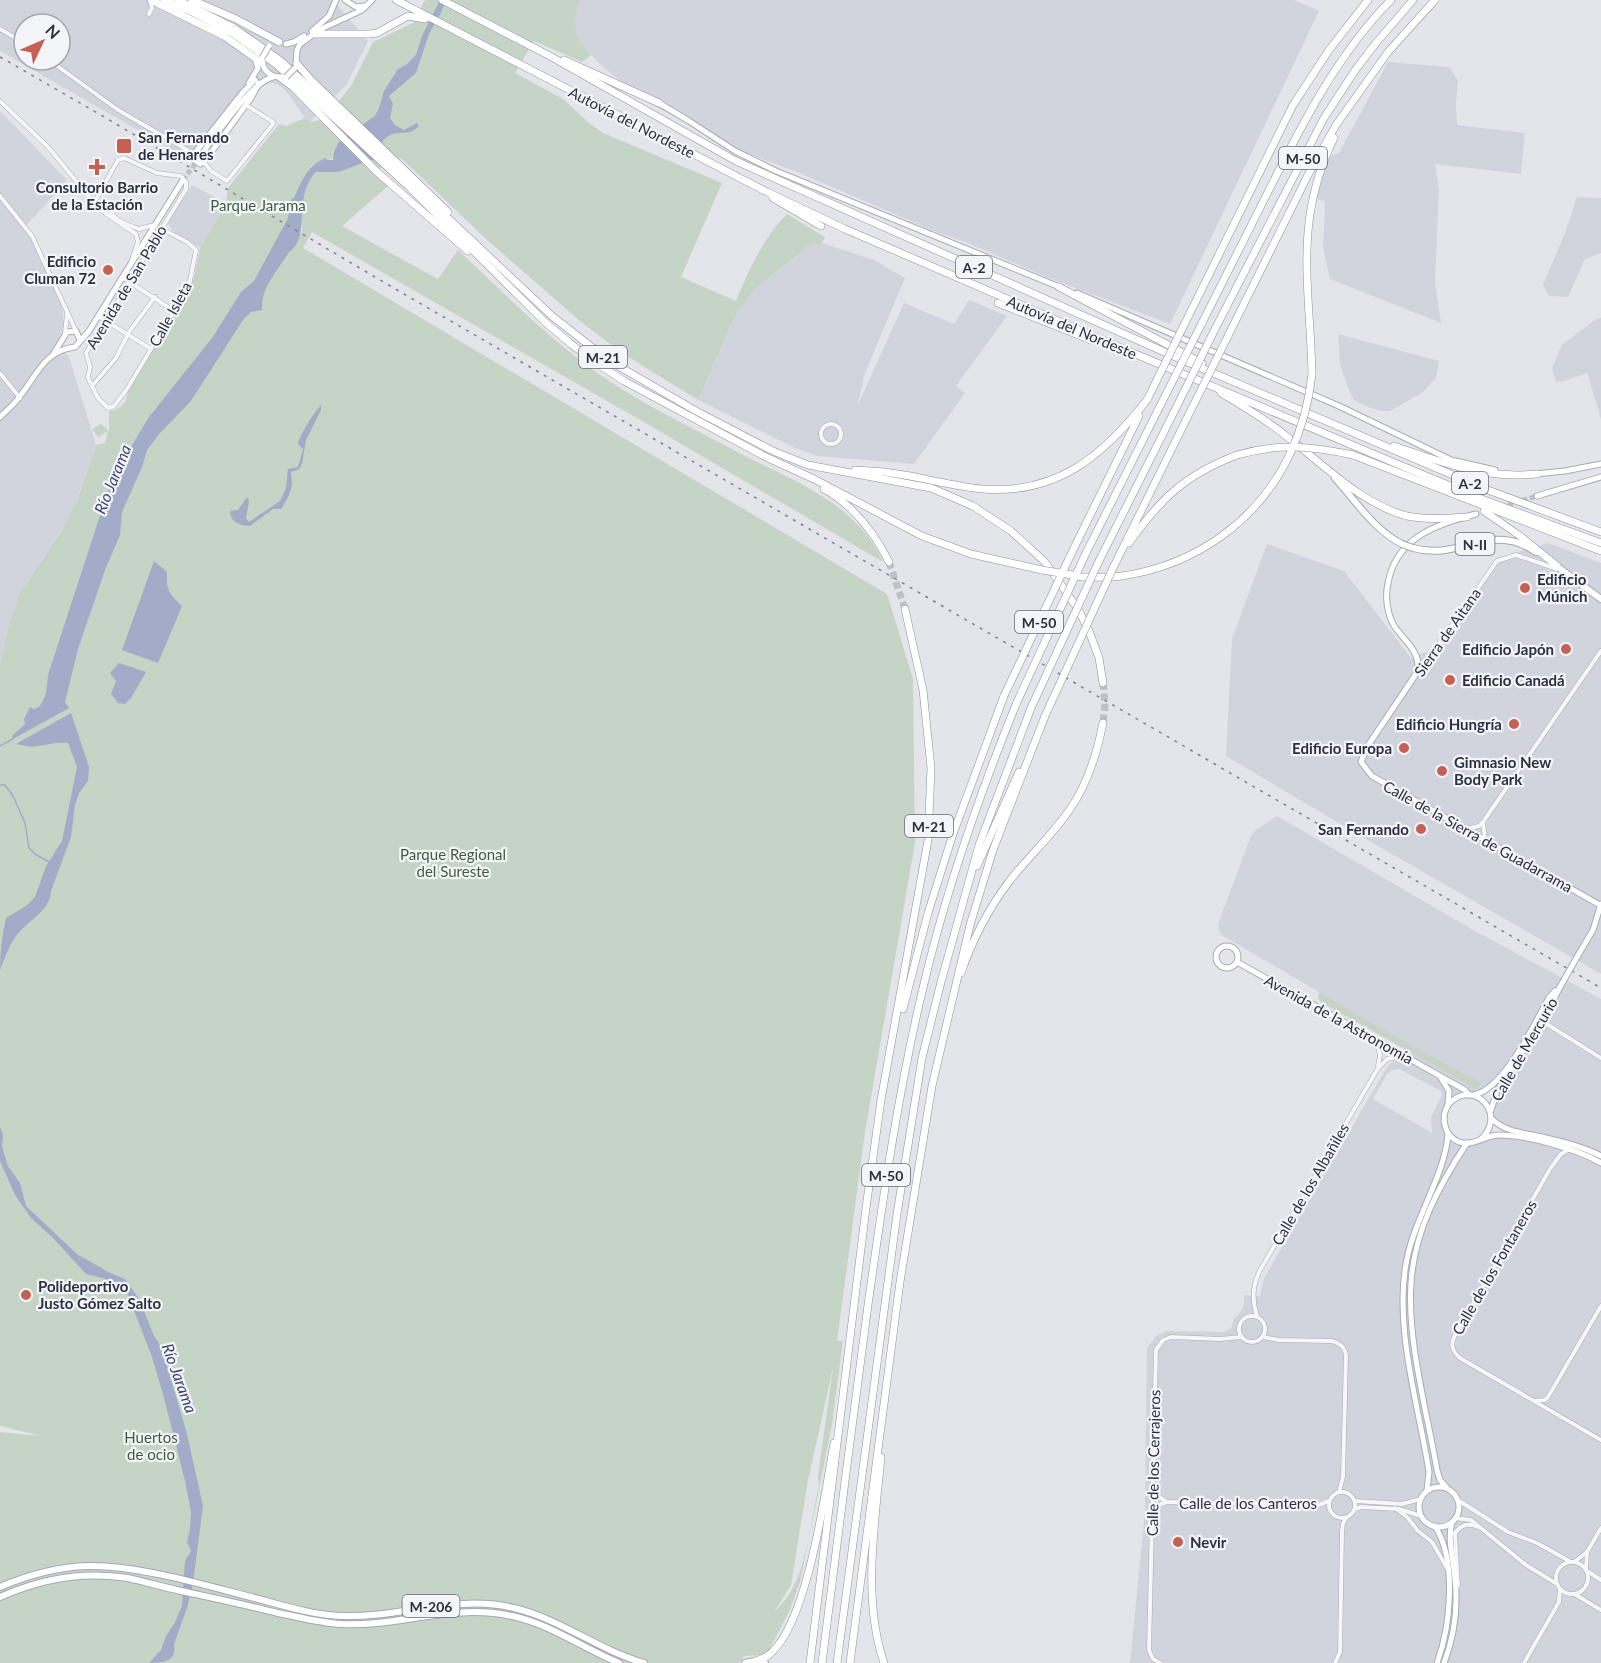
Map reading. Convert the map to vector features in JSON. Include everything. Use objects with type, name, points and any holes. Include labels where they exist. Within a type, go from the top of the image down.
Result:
[{"type":"highway","points":[[150,0],[207,26],[262,63]]},
{"type":"highway","name":"M-21","points":[[164,0],[212,22],[255,49],[351,124]]},
{"type":"highway","name":"M-21","points":[[178,0],[214,17],[281,60],[534,299],[576,337],[600,354],[667,395],[773,452],[808,465],[931,488],[973,506],[1011,531],[1045,562],[1078,609],[1099,658],[1103,683]]},
{"type":"highway","points":[[192,0],[236,19],[282,43]]},
{"type":"highway","points":[[313,34],[377,33],[413,13],[396,0]]},
{"type":"highway","name":"Autovía del Nordeste","points":[[442,0],[548,55],[736,161],[1178,358],[1488,490],[1601,532]]},
{"type":"highway","name":"M-50","points":[[810,1663],[881,1100],[893,1043],[928,913],[953,834],[1004,696],[1267,154],[1293,105],[1329,51],[1368,0]]},
{"type":"highway","name":"M-50","points":[[822,1663],[892,1135],[908,1055],[941,919],[965,840],[989,771],[1017,702],[1086,553],[1283,162],[1311,111],[1343,61],[1391,0]]},
{"type":"highway","name":"M-50","points":[[837,1663],[910,1126],[922,1058],[971,874],[992,809],[1031,708],[1099,561],[1215,329],[1329,110],[1376,43],[1413,0]]},
{"type":"highway","name":"M-50","points":[[850,1663],[919,1158],[932,1086],[961,957],[993,850],[1045,716],[1115,565],[1320,154],[1336,125],[1368,79],[1401,36],[1435,0]]},
{"type":"highway","name":"Autovía del Nordeste","points":[[413,13],[445,26],[766,192],[845,229],[1114,345],[1474,495],[1601,543]]},
{"type":"highway","points":[[548,55],[659,103]]},
{"type":"highway","points":[[296,65],[351,124]]},
{"type":"highway","points":[[284,77],[340,136],[518,296]]},
{"type":"highway","name":"M-21","points":[[412,183],[518,296],[571,345],[599,365],[673,408],[922,536],[971,554],[1042,570],[1081,577],[1119,576],[1150,571],[1179,561],[1213,543],[1245,518],[1259,503],[1274,484],[1290,454],[1306,413],[1312,374],[1306,270],[1309,215],[1324,158],[1368,79]]},
{"type":"highway","points":[[766,192],[779,203],[821,226]]},
{"type":"highway","points":[[1059,287],[1253,388]]},
{"type":"highway","points":[[998,303],[1101,343],[1114,345]]},
{"type":"highway","points":[[1199,379],[1263,418],[1324,467],[1382,507],[1408,516],[1467,517]]},
{"type":"highway","points":[[834,470],[891,472],[979,488],[1016,489],[1056,478],[1105,448],[1127,426],[1147,399]]},
{"type":"highway","points":[[1341,427],[1467,470],[1493,475],[1537,474]]},
{"type":"highway","points":[[1115,565],[1143,523],[1172,491],[1194,475],[1237,455],[1261,448],[1287,446],[1318,447],[1353,455],[1601,551]]},
{"type":"highway","name":"M-21","points":[[786,467],[846,504],[869,528],[889,562]]},
{"type":"highway","points":[[1430,485],[1497,518],[1557,566]]},
{"type":"highway","name":"M-21","points":[[893,1043],[928,840],[931,768],[923,690],[905,609]]},
{"type":"highway","points":[[971,874],[978,864],[999,812],[1045,716]]},
{"type":"highway","points":[[952,1001],[975,937],[998,898],[1071,807],[1085,782],[1098,752],[1103,723]]},
{"type":"highway","points":[[884,1663],[874,1622],[872,1591],[874,1536],[889,1366]]},
{"type":"highway","points":[[755,1661],[767,1657],[777,1647],[801,1599],[846,1374]]},
{"type":"main road","name":"N-II","points":[[1324,467],[1373,523],[1391,539],[1413,548],[1434,552],[1492,540],[1510,541],[1525,546],[1557,566],[1601,599]]},
{"type":"main road","name":"M-206","points":[[0,1587],[39,1573],[64,1568],[111,1567],[210,1587],[289,1607],[341,1616],[457,1603],[504,1606],[551,1620],[619,1655],[644,1663]]},
{"type":"main road","name":"M-206","points":[[0,1598],[20,1588],[67,1577],[111,1576],[341,1624],[386,1621],[444,1612],[476,1611],[531,1621],[619,1663]]},
{"type":"main road","points":[[745,1663],[755,1661],[765,1663]]},
{"type":"street","points":[[150,0],[152,9],[150,14]]},
{"type":"street","points":[[199,159],[246,105],[257,82],[269,46],[297,41],[322,23],[333,10],[336,0]]},
{"type":"street","points":[[345,0],[356,7],[362,7],[370,2]]},
{"type":"street","points":[[245,93],[257,82],[273,76],[284,77],[296,65],[296,54],[300,44],[313,34],[354,14],[370,2]]},
{"type":"street","points":[[152,9],[159,7],[176,11]]},
{"type":"street","points":[[282,43],[296,54]]},
{"type":"street","points":[[199,159],[245,93],[258,68],[257,62],[250,53]]},
{"type":"street","points":[[262,63],[273,76]]},
{"type":"street","points":[[66,72],[118,110],[199,159],[211,171],[228,181],[273,124],[246,105]]},
{"type":"street","points":[[0,101],[48,148],[107,216],[136,234],[138,237],[131,261]]},
{"type":"street","points":[[659,103],[735,152],[777,171],[1152,324],[1339,406],[1451,460],[1494,470],[1537,474],[1601,464]]},
{"type":"street","name":"Avenida de San Pablo","points":[[92,386],[88,377],[90,367],[86,352],[187,185],[181,176],[157,174],[124,158],[118,160],[94,203]]},
{"type":"street","name":"Avenida de San Pablo","points":[[80,340],[93,324],[183,180]]},
{"type":"street","points":[[0,196],[32,236],[80,340],[75,347],[68,347],[54,354]]},
{"type":"street","points":[[110,210],[112,216],[138,229],[154,224]]},
{"type":"street","name":"Calle Isleta","points":[[92,386],[105,406],[112,408],[127,389],[189,286],[196,250],[188,242],[162,229]]},
{"type":"street","points":[[122,277],[174,311]]},
{"type":"street","points":[[92,386],[116,358],[128,335],[155,297]]},
{"type":"street","points":[[0,417],[20,398],[40,368],[54,354],[64,336],[67,323],[66,310]]},
{"type":"street","points":[[98,316],[151,349]]},
{"type":"street","points":[[64,336],[71,330],[77,332],[86,330],[93,324]]},
{"type":"street","points":[[64,336],[68,347]]},
{"type":"street","points":[[0,373],[20,398]]},
{"type":"street","points":[[833,424],[839,428],[841,435],[836,442],[831,444],[822,439],[820,432],[824,426],[833,424]]},
{"type":"street","points":[[1537,496],[1601,477]]},
{"type":"street","points":[[1417,675],[1419,666],[1417,657],[1397,630],[1390,614],[1387,589],[1391,570],[1399,553],[1417,537],[1431,529],[1476,514]]},
{"type":"street","name":"Sierra de Aitana","points":[[1361,762],[1366,747],[1497,561],[1506,556],[1521,555],[1563,571]]},
{"type":"street","points":[[1465,829],[1479,826],[1483,822],[1601,651]]},
{"type":"street","name":"Calle de la Sierra de Guadarrama","points":[[1361,762],[1372,776],[1601,904]]},
{"type":"street","points":[[1483,822],[1485,841]]},
{"type":"street","points":[[1593,930],[1600,914],[1601,904]]},
{"type":"street","points":[[1593,930],[1601,923]]},
{"type":"street","name":"Calle de Mercurio","points":[[1490,1112],[1492,1100],[1497,1091],[1542,1022],[1593,930]]},
{"type":"street","points":[[1223,946],[1230,946],[1237,952],[1237,962],[1232,967],[1223,968],[1217,963],[1217,953],[1223,946]]},
{"type":"street","name":"Avenida de la Astronomía","points":[[1237,962],[1471,1095]]},
{"type":"street","name":"Calle de Mercurio","points":[[1471,1095],[1490,1088],[1513,1058],[1549,998],[1560,987]]},
{"type":"street","points":[[1542,1022],[1543,1007]]},
{"type":"street","points":[[1531,1029],[1542,1022]]},
{"type":"street","points":[[1542,1022],[1601,1058]]},
{"type":"street","points":[[1376,1040],[1380,1055],[1377,1070]]},
{"type":"street","name":"Calle de los Albañiles","points":[[1257,1316],[1253,1302],[1254,1286],[1259,1272],[1377,1070],[1387,1059],[1403,1055]]},
{"type":"street","points":[[1437,1663],[1447,1630],[1447,1557],[1442,1537],[1435,1526],[1421,1516],[1419,1507],[1427,1491],[1429,1472],[1404,1321],[1404,1282],[1413,1235],[1446,1152],[1448,1133],[1443,1119],[1449,1091],[1440,1077]]},
{"type":"street","points":[[1447,1106],[1458,1097],[1471,1095],[1480,1099],[1490,1112],[1492,1119],[1486,1135],[1480,1140]]},
{"type":"street","points":[[1492,1119],[1509,1130],[1601,1156]]},
{"type":"street","points":[[1448,1133],[1459,1142],[1467,1143],[1496,1135],[1555,1143],[1601,1163]]},
{"type":"street","points":[[1467,1143],[1447,1174],[1429,1213],[1414,1259],[1411,1282],[1411,1320],[1440,1480],[1458,1500],[1508,1532],[1537,1543],[1601,1580]]},
{"type":"street","name":"Calle de los Fontaneros","points":[[1555,1143],[1556,1159]]},
{"type":"street","name":"Calle de los Fontaneros","points":[[1568,1149],[1556,1159],[1455,1335],[1452,1350],[1460,1359],[1601,1440]]},
{"type":"street","name":"Calle de los Albañiles","points":[[1247,1316],[1253,1302]]},
{"type":"street","points":[[1533,1401],[1545,1400],[1548,1397],[1601,1306]]},
{"type":"street","points":[[1263,1337],[1265,1325],[1257,1316],[1247,1316],[1239,1325],[1242,1337],[1252,1342],[1263,1337],[1280,1340],[1331,1341],[1337,1342],[1344,1348],[1346,1366],[1343,1477],[1339,1492]]},
{"type":"street","name":"Calle de los Cerrajeros","points":[[1160,1663],[1153,1659],[1149,1650],[1158,1346],[1163,1340],[1171,1337],[1220,1339],[1242,1337]]},
{"type":"street","points":[[1548,1397],[1554,1413]]},
{"type":"street","points":[[1427,1491],[1440,1487],[1447,1488]]},
{"type":"street","points":[[1347,1517],[1335,1516],[1329,1509],[1329,1501],[1333,1495],[1339,1492],[1350,1494],[1355,1501],[1354,1509]]},
{"type":"street","name":"Calle de los Canteros","points":[[1153,1493],[1167,1502]]},
{"type":"street","points":[[1355,1501],[1402,1504],[1421,1499]]},
{"type":"street","points":[[1456,1604],[1450,1536],[1459,1508],[1458,1500]]},
{"type":"street","name":"Calle de los Canteros","points":[[1152,1511],[1167,1502],[1318,1505],[1329,1501]]},
{"type":"street","points":[[1335,1663],[1340,1652],[1343,1523],[1354,1509],[1361,1507],[1395,1508],[1408,1510],[1421,1516]]},
{"type":"street","points":[[1395,1508],[1432,1542],[1448,1570]]},
{"type":"street","points":[[1435,1526],[1447,1525],[1454,1520],[1471,1520],[1526,1565],[1564,1592],[1575,1594],[1601,1610]]},
{"type":"street","points":[[1444,1663],[1453,1630],[1456,1604],[1458,1578],[1454,1539],[1458,1528],[1468,1524],[1475,1525],[1485,1532]]},
{"type":"street","points":[[1524,1663],[1559,1602],[1556,1576],[1559,1569],[1587,1552],[1601,1528]]},
{"type":"street","points":[[1575,1594],[1583,1591],[1588,1584],[1587,1552]]},
{"type":"shaded area","points":[[0,0],[333,0],[368,41],[347,84],[310,122],[286,91],[277,84],[269,83],[261,87],[202,167],[37,72],[72,72],[72,12],[12,12],[12,58],[0,51]]},
{"type":"shaded area","points":[[580,0],[1294,0],[1319,11],[1170,324],[1044,276],[797,172],[740,151],[645,101],[602,66],[581,45],[575,31],[575,14]]},
{"type":"shaded area","points":[[1388,62],[1449,67],[1458,80],[1457,125],[1525,133],[1521,174],[1435,164],[1439,189],[1435,282],[1441,323],[1330,279],[1323,247],[1325,202],[1316,198],[1328,157],[1339,153]]},
{"type":"shaded area","points":[[0,111],[67,180],[24,228],[31,238],[62,306],[64,324],[57,346],[69,357],[96,445],[71,515],[19,594],[6,634],[0,666]]},
{"type":"shaded area","points":[[192,185],[226,203],[200,248],[175,233],[169,226],[169,221]]},
{"type":"shaded area","points":[[1577,197],[1601,198],[1601,253],[1585,259],[1568,297],[1549,296],[1543,285]]},
{"type":"shaded area","points":[[822,243],[874,260],[905,278],[865,373],[857,407],[904,303],[954,324],[969,300],[1007,316],[956,386],[965,393],[914,464],[817,456],[795,448],[698,400],[735,316],[755,289],[811,244]]},
{"type":"shaded area","points":[[1601,318],[1601,419],[1587,373],[1556,382],[1552,368],[1562,345],[1596,319]]},
{"type":"shaded area","points":[[1338,334],[1439,361],[1436,378],[1423,392],[1390,411],[1367,407],[1354,400],[1348,388],[1340,364]]},
{"type":"shaded area","points":[[1548,543],[1601,563],[1601,974],[1226,756],[1232,639],[1267,544],[1344,571],[1411,658],[1433,649],[1497,558]]},
{"type":"shaded area","points":[[1277,816],[1475,931],[1601,999],[1601,1156],[1510,1130],[1492,1119],[1492,1100],[1520,1048],[1490,1088],[1458,1097],[1444,1112],[1448,1133],[1467,1143],[1496,1135],[1556,1145],[1601,1163],[1601,1663],[1130,1663],[1145,1512],[1147,1348],[1156,1336],[1166,1331],[1224,1332],[1232,1327],[1234,1319],[1241,1311],[1244,1295],[1260,1296],[1264,1278],[1387,1067],[1409,1045],[1220,934],[1218,924],[1251,836],[1257,829]],"holes":[[[1399,1069],[1441,1091],[1442,1095],[1431,1117],[1432,1133],[1373,1099],[1387,1074]]]},
{"type":"green space","name":"Parque Regional del Sureste","points":[[425,0],[580,0],[577,8],[576,29],[581,42],[591,55],[582,62],[534,41],[515,73],[563,99],[603,133],[722,183],[681,277],[736,301],[764,243],[787,214],[825,237],[822,243],[811,244],[755,289],[735,316],[698,400],[622,353],[580,321],[486,239],[401,158],[383,166],[374,174],[388,186],[342,226],[438,279],[458,250],[548,334],[606,379],[674,419],[805,486],[842,510],[872,542],[883,562],[312,232],[303,248],[887,594],[913,679],[915,843],[865,1132],[837,1341],[843,1341],[832,1425],[808,1544],[819,1486],[818,1476],[833,1368],[808,1480],[791,1585],[774,1612],[786,1599],[794,1585],[806,1554],[800,1582],[789,1612],[769,1650],[763,1655],[744,1656],[739,1663],[0,1663],[0,1432],[41,1436],[0,1426],[0,666],[6,634],[19,594],[61,531],[77,500],[96,445],[105,443],[108,431],[98,437],[92,429],[101,424],[109,431],[109,411],[123,404],[128,389],[170,323],[194,278],[200,248],[226,203],[228,188],[279,124],[286,126],[305,118],[310,122],[320,120],[351,86],[373,42],[413,23]],"holes":[[[338,143],[361,144],[376,160],[339,172],[316,172],[306,185],[302,201],[302,231],[295,244],[279,234],[288,218],[290,200],[294,198],[304,176],[311,166],[334,158]]]},
{"type":"green space","points":[[1319,992],[1483,1084],[1475,1088],[1322,1003],[1318,998]]},
{"type":"water","points":[[440,0],[446,0],[429,34],[416,73],[389,96],[393,104],[390,118],[395,125],[404,130],[417,123],[419,126],[410,132],[396,133],[387,137],[382,142],[384,150],[376,160],[339,172],[316,172],[309,182],[303,204],[300,237],[267,286],[262,301],[262,310],[251,312],[243,320],[191,401],[147,450],[122,512],[120,535],[105,570],[78,649],[65,702],[69,708],[13,739],[12,736],[25,724],[24,719],[30,707],[34,709],[40,706],[46,694],[48,675],[109,488],[120,465],[149,417],[212,338],[241,292],[254,281],[288,218],[290,200],[294,198],[306,174],[319,161],[326,158],[333,160],[338,143],[375,116],[384,91],[398,69],[416,55],[422,36]]},
{"type":"water","points":[[321,405],[321,410],[306,440],[302,464],[299,469],[291,472],[291,489],[281,509],[273,509],[250,526],[236,523],[230,511],[238,510],[247,497],[249,501],[246,518],[249,522],[280,501],[286,488],[288,469],[298,467],[303,449],[298,444],[299,440]]},
{"type":"water","points":[[154,561],[167,572],[169,591],[182,606],[158,663],[122,650]]},
{"type":"water","points":[[119,663],[146,672],[125,704],[118,703],[111,694],[116,681],[110,673]]},
{"type":"water","points":[[71,713],[89,767],[88,781],[79,793],[75,805],[71,837],[50,899],[42,911],[14,939],[0,970],[6,918],[26,906],[35,897],[46,866],[62,841],[77,767],[68,743],[32,747],[16,744]]},
{"type":"water","points":[[0,1127],[3,1135],[2,1147],[8,1166],[20,1183],[26,1206],[77,1254],[125,1279],[139,1299],[154,1336],[162,1348],[187,1434],[203,1506],[193,1583],[187,1608],[174,1644],[173,1655],[164,1662],[149,1663],[161,1650],[182,1606],[185,1561],[191,1551],[187,1542],[191,1512],[163,1394],[151,1354],[127,1293],[117,1282],[86,1274],[31,1218],[15,1195],[0,1161]]},
{"type":"waterway","points":[[0,746],[14,738]]},
{"type":"waterway","points":[[0,785],[5,785],[13,796],[25,823],[29,848],[49,862]]},
{"type":"tunnel","points":[[183,180],[198,160]]},
{"type":"tunnel","points":[[1501,507],[1537,496]]},
{"type":"tunnel","points":[[889,562],[905,609]]},
{"type":"tunnel","points":[[1103,683],[1105,704],[1103,723]]},
{"type":"railway","points":[[0,57],[1601,988]]},
{"type":"place","name":"San Fernando de Henares","points":[[124,146]]},
{"type":"place","name":"Consultorio Barrio de la Estación","points":[[97,167]]},
{"type":"place","name":"Edificio Cluman 72","points":[[108,270]]},
{"type":"place","name":"Edificio Múnich","points":[[1525,588]]},
{"type":"place","name":"Edificio Japón","points":[[1566,649]]},
{"type":"place","name":"Edificio Canadá","points":[[1450,680]]},
{"type":"place","name":"Edificio Hungría","points":[[1514,724]]},
{"type":"place","name":"Edificio Europa","points":[[1404,748]]},
{"type":"place","name":"Gimnasio New Body Park","points":[[1442,771]]},
{"type":"place","name":"San Fernando","points":[[1421,829]]},
{"type":"place","name":"Polideportivo Justo Gómez Salto","points":[[26,1295]]},
{"type":"place","name":"Nevir","points":[[1178,1542]]},
{"type":"park label","name":"Parque Jarama","points":[[258,205]]},
{"type":"park label","name":"Huertos de ocio","points":[[151,1446]]},
{"type":"water label","name":"Río Jarama","points":[[112,479]]},
{"type":"water label","name":"Río Jarama","points":[[180,1378]]}]
